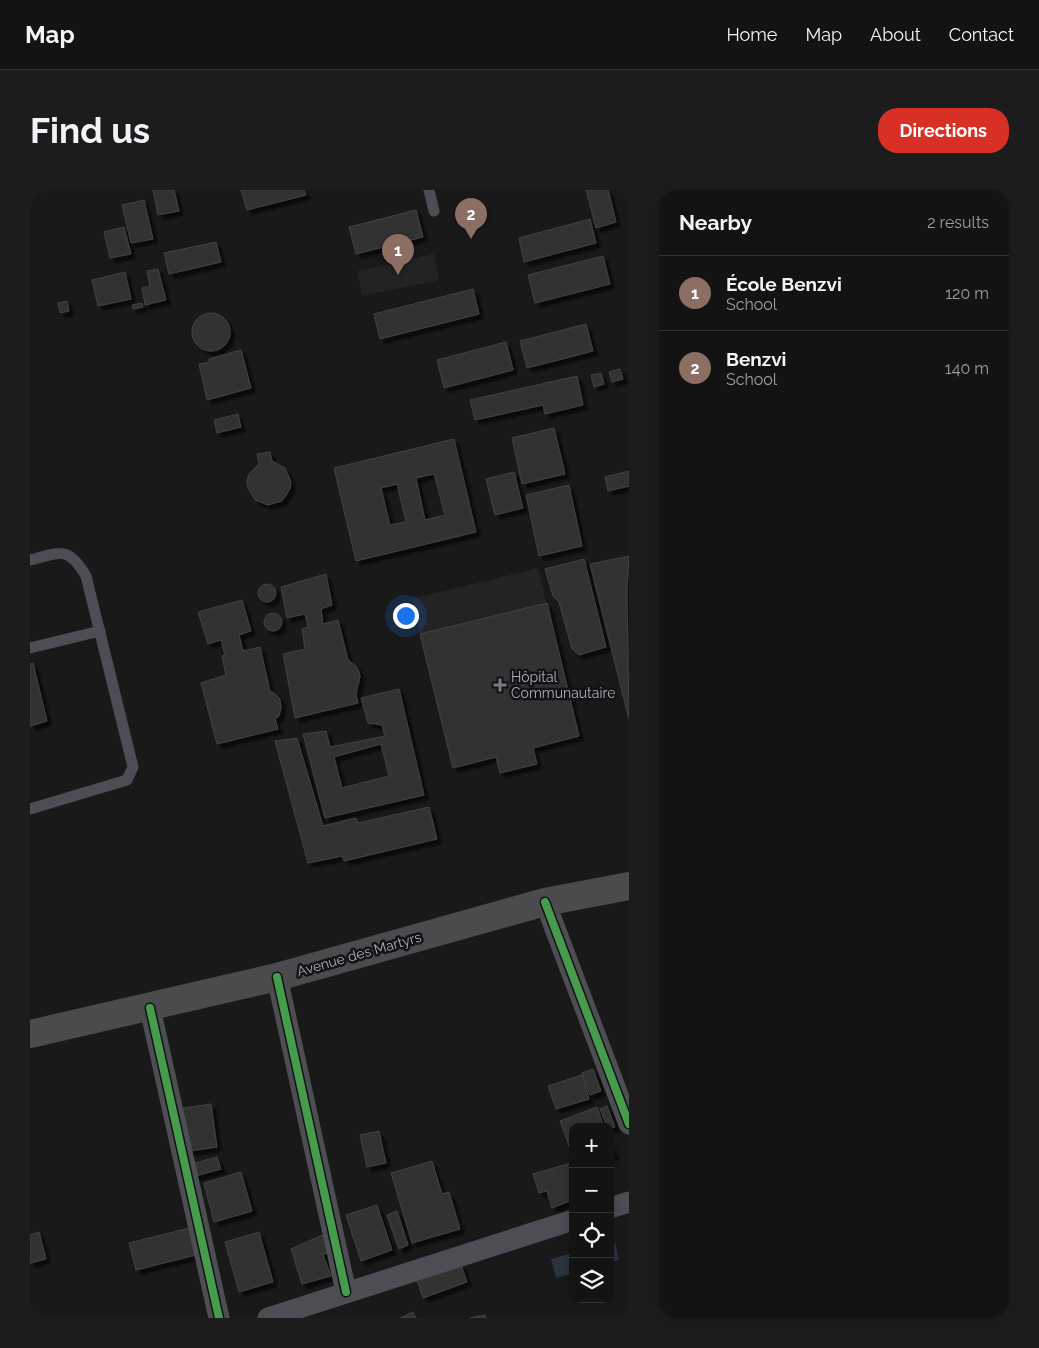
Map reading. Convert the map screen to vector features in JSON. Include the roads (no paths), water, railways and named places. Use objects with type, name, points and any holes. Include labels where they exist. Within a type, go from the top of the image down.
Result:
[{"type":"main road","name":"Avenue des Martyrs","points":[[30,1034],[150,1008],[277,977],[545,902],[629,886]]},
{"type":"street","points":[[545,902],[629,1124]]},
{"type":"street","points":[[277,977],[346,1292]]},
{"type":"street","points":[[150,1008],[219,1318]]},
{"type":"street","points":[[614,1207],[629,1202]]},
{"type":"street","points":[[268,1318],[569,1221]]},
{"type":"lane","points":[[429,190],[434,211]]},
{"type":"lane","points":[[30,560],[60,553],[75,558],[86,576],[133,766],[127,780],[30,809]]},
{"type":"lane","points":[[30,648],[100,631]]},
{"type":"place","name":"Benzvi","points":[[471,239]]},
{"type":"place","name":"École Benzvi","points":[[398,275]]},
{"type":"place","name":"Hôpital Communautaire","points":[[500,685]]}]
